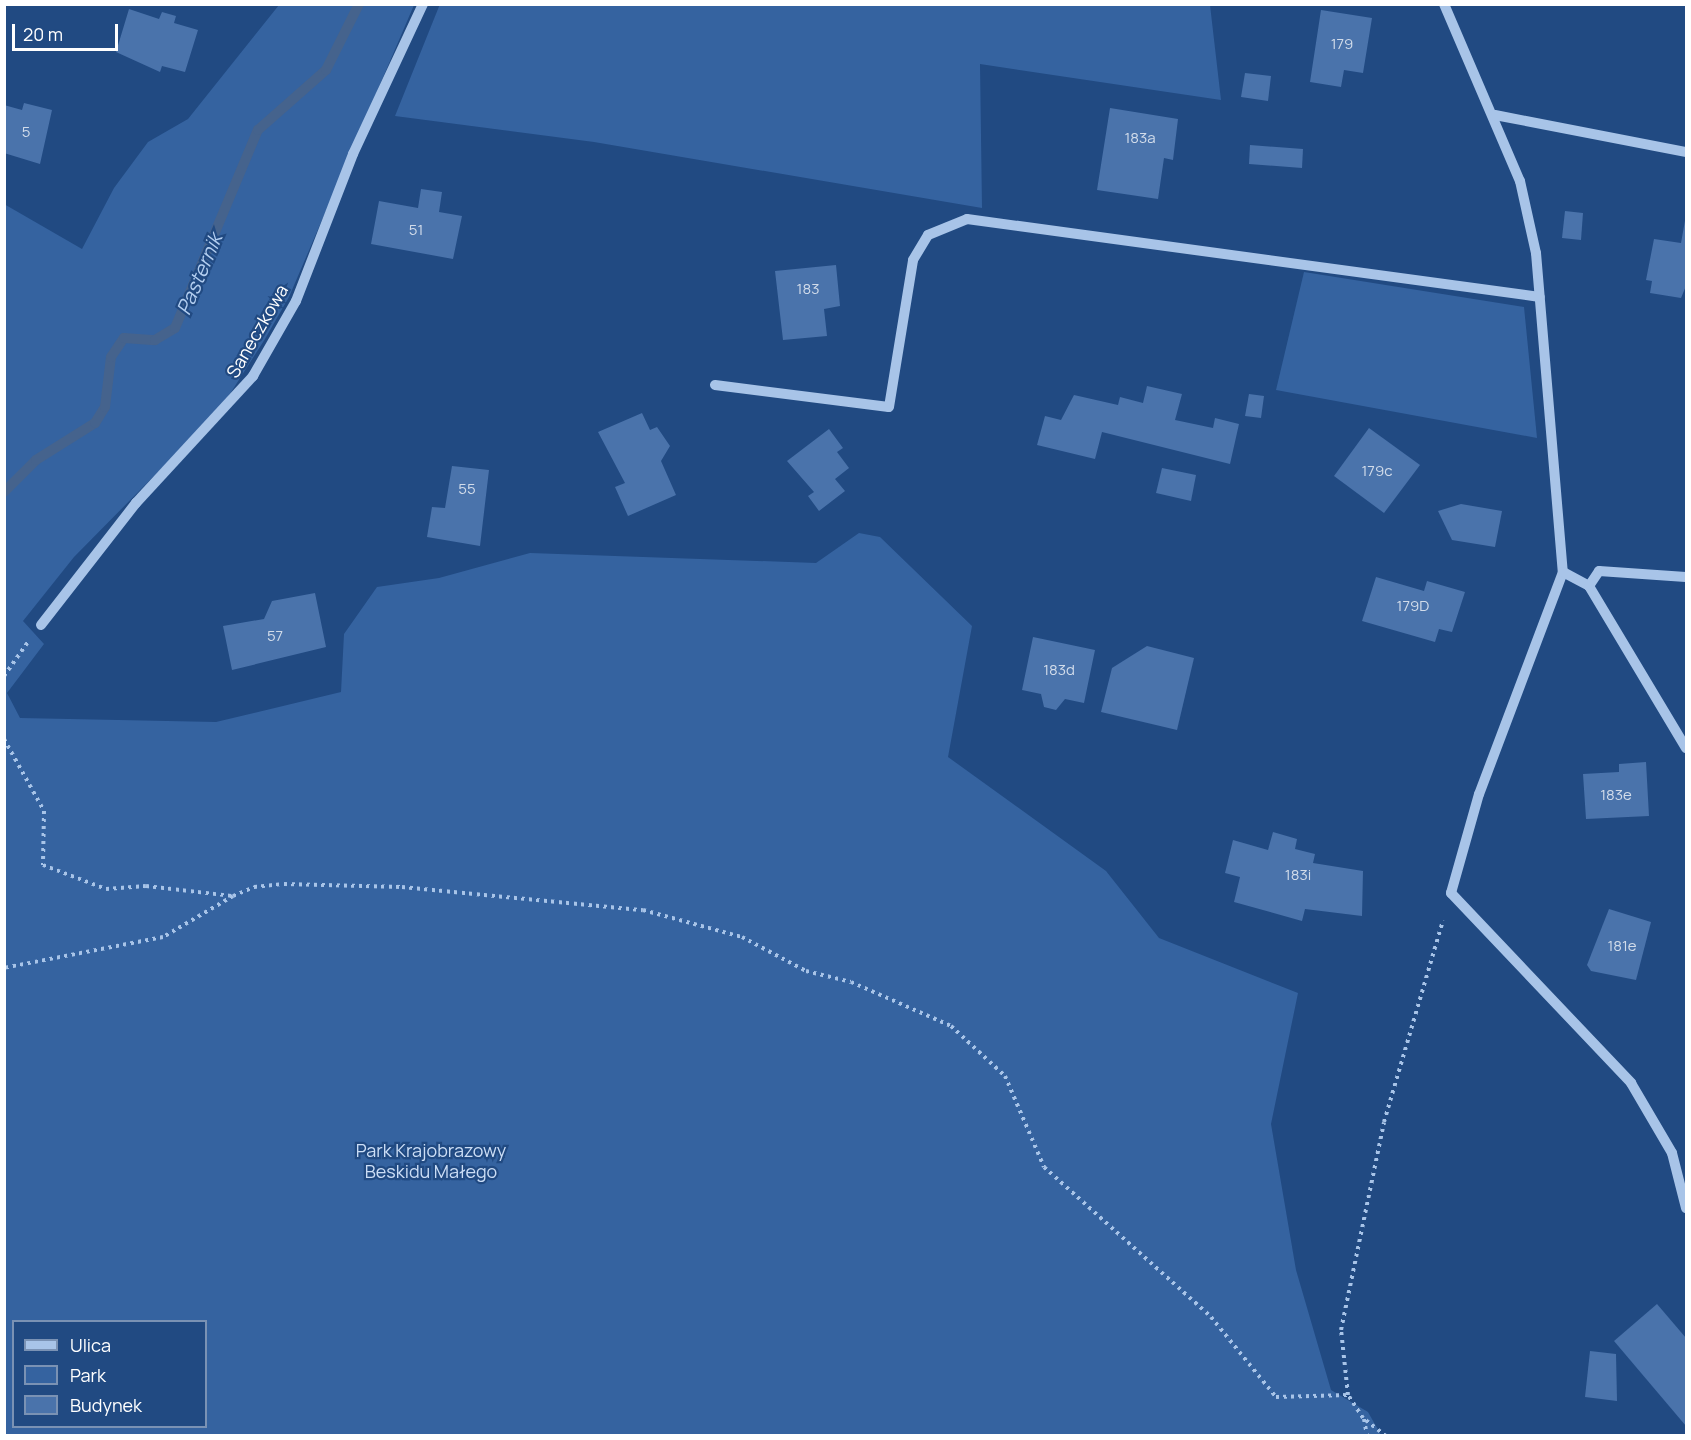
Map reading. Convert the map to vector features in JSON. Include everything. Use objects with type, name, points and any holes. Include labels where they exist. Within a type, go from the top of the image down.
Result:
[{"type":"street","name":"Saneczkowa","points":[[40,625],[136,503],[253,376],[296,301],[353,154],[423,4]]},
{"type":"street","points":[[1444,4],[1495,115],[1520,181],[1540,297],[1563,572],[1479,794],[1451,893],[1632,1083],[1672,1153],[1686,1208]]},
{"type":"street","points":[[1495,115],[1686,152]]},
{"type":"street","points":[[715,385],[889,407],[913,260],[928,235],[967,219],[1540,297]]},
{"type":"street","points":[[1589,586],[1599,571],[1686,577]]},
{"type":"street","points":[[1563,572],[1589,586],[1686,748]]},
{"type":"path","points":[[4,676],[40,625]]},
{"type":"path","points":[[4,739],[44,811],[43,865],[106,889],[146,886],[233,896]]},
{"type":"path","points":[[4,968],[163,937],[233,896],[254,887],[284,884],[402,887],[643,910],[742,937],[806,971],[851,982],[951,1026],[1005,1076],[1044,1167],[1211,1317],[1276,1397],[1348,1395]]},
{"type":"path","points":[[1367,1436],[1363,1419],[1348,1395],[1341,1368],[1342,1322],[1392,1088],[1451,893]]},
{"type":"path","points":[[1363,1419],[1386,1436]]},
{"type":"green space","points":[[440,4],[1210,5],[1221,100],[980,64],[982,208],[594,142],[395,116]]},
{"type":"green space","name":"Park Krajobrazowy Beskidu Małego","points":[[279,5],[414,5],[289,297],[265,339],[221,408],[74,557],[23,621],[44,644],[7,693],[20,718],[216,722],[341,692],[344,634],[377,587],[439,578],[530,553],[816,563],[859,533],[880,537],[972,626],[948,757],[1106,871],[1159,938],[1298,993],[1271,1124],[1296,1270],[1331,1390],[1368,1412],[1381,1435],[5,1435],[4,204],[82,249],[114,188],[148,142],[188,119]]},
{"type":"green space","points":[[1304,272],[1524,307],[1537,438],[1276,390]]},
{"type":"building","points":[[129,9],[159,19],[162,12],[176,16],[174,23],[198,30],[185,72],[162,66],[160,72],[116,52]]},
{"type":"building","points":[[1321,10],[1372,18],[1363,73],[1344,70],[1341,87],[1310,82]]},
{"type":"building","points":[[1245,73],[1271,76],[1268,101],[1241,97]]},
{"type":"building","points":[[24,103],[52,110],[40,164],[4,153],[4,105],[22,110]]},
{"type":"building","points":[[1110,108],[1178,119],[1173,160],[1164,158],[1158,199],[1097,190]]},
{"type":"building","points":[[1250,145],[1303,149],[1302,168],[1249,164]]},
{"type":"building","points":[[421,189],[442,192],[439,212],[462,216],[453,259],[371,244],[379,201],[418,208]]},
{"type":"building","points":[[1565,211],[1583,213],[1581,240],[1562,238]]},
{"type":"building","points":[[1686,215],[1686,286],[1681,298],[1650,293],[1652,281],[1646,280],[1654,239],[1681,243]]},
{"type":"building","points":[[836,265],[840,306],[824,309],[827,336],[783,340],[775,271]]},
{"type":"building","points":[[1147,386],[1182,394],[1175,420],[1213,428],[1215,418],[1239,424],[1230,464],[1102,432],[1095,459],[1037,445],[1045,416],[1061,420],[1074,395],[1118,405],[1120,397],[1143,403]]},
{"type":"building","points":[[1249,394],[1264,396],[1261,418],[1245,416]]},
{"type":"building","points":[[642,413],[650,430],[657,427],[670,446],[661,461],[676,495],[628,516],[615,487],[625,483],[598,432]]},
{"type":"building","points":[[1369,428],[1420,465],[1384,513],[1334,476]]},
{"type":"building","points":[[829,429],[843,448],[837,452],[849,468],[835,479],[845,491],[819,511],[808,496],[814,492],[787,461]]},
{"type":"building","points":[[452,466],[489,470],[480,546],[427,537],[432,507],[445,508]]},
{"type":"building","points":[[1162,468],[1196,475],[1191,501],[1156,493]]},
{"type":"building","points":[[1461,504],[1502,511],[1495,547],[1452,540],[1438,511]]},
{"type":"building","points":[[1376,577],[1424,591],[1427,581],[1465,592],[1452,632],[1439,629],[1435,642],[1362,621]]},
{"type":"building","points":[[315,593],[326,647],[232,670],[223,626],[264,619],[272,601]]},
{"type":"building","points":[[1033,637],[1095,650],[1084,703],[1065,699],[1056,710],[1044,707],[1041,694],[1022,690]]},
{"type":"building","points":[[1147,646],[1194,658],[1177,730],[1101,712],[1112,668]]},
{"type":"building","points":[[1646,762],[1649,816],[1586,819],[1583,774],[1619,772],[1619,764]]},
{"type":"building","points":[[1273,832],[1297,839],[1295,849],[1315,854],[1313,863],[1363,871],[1362,916],[1305,909],[1302,921],[1234,902],[1240,877],[1225,873],[1233,840],[1268,850]]},
{"type":"building","points":[[1609,909],[1651,922],[1636,980],[1591,971],[1587,965]]},
{"type":"building","points":[[1657,1304],[1686,1338],[1686,1426],[1614,1341]]},
{"type":"building","points":[[1590,1351],[1616,1354],[1617,1401],[1585,1397]]},
{"type":"waterway","name":"Pasternik","points":[[4,492],[36,460],[95,423],[105,407],[111,357],[124,338],[155,340],[175,328],[258,130],[326,70],[359,4]]}]
